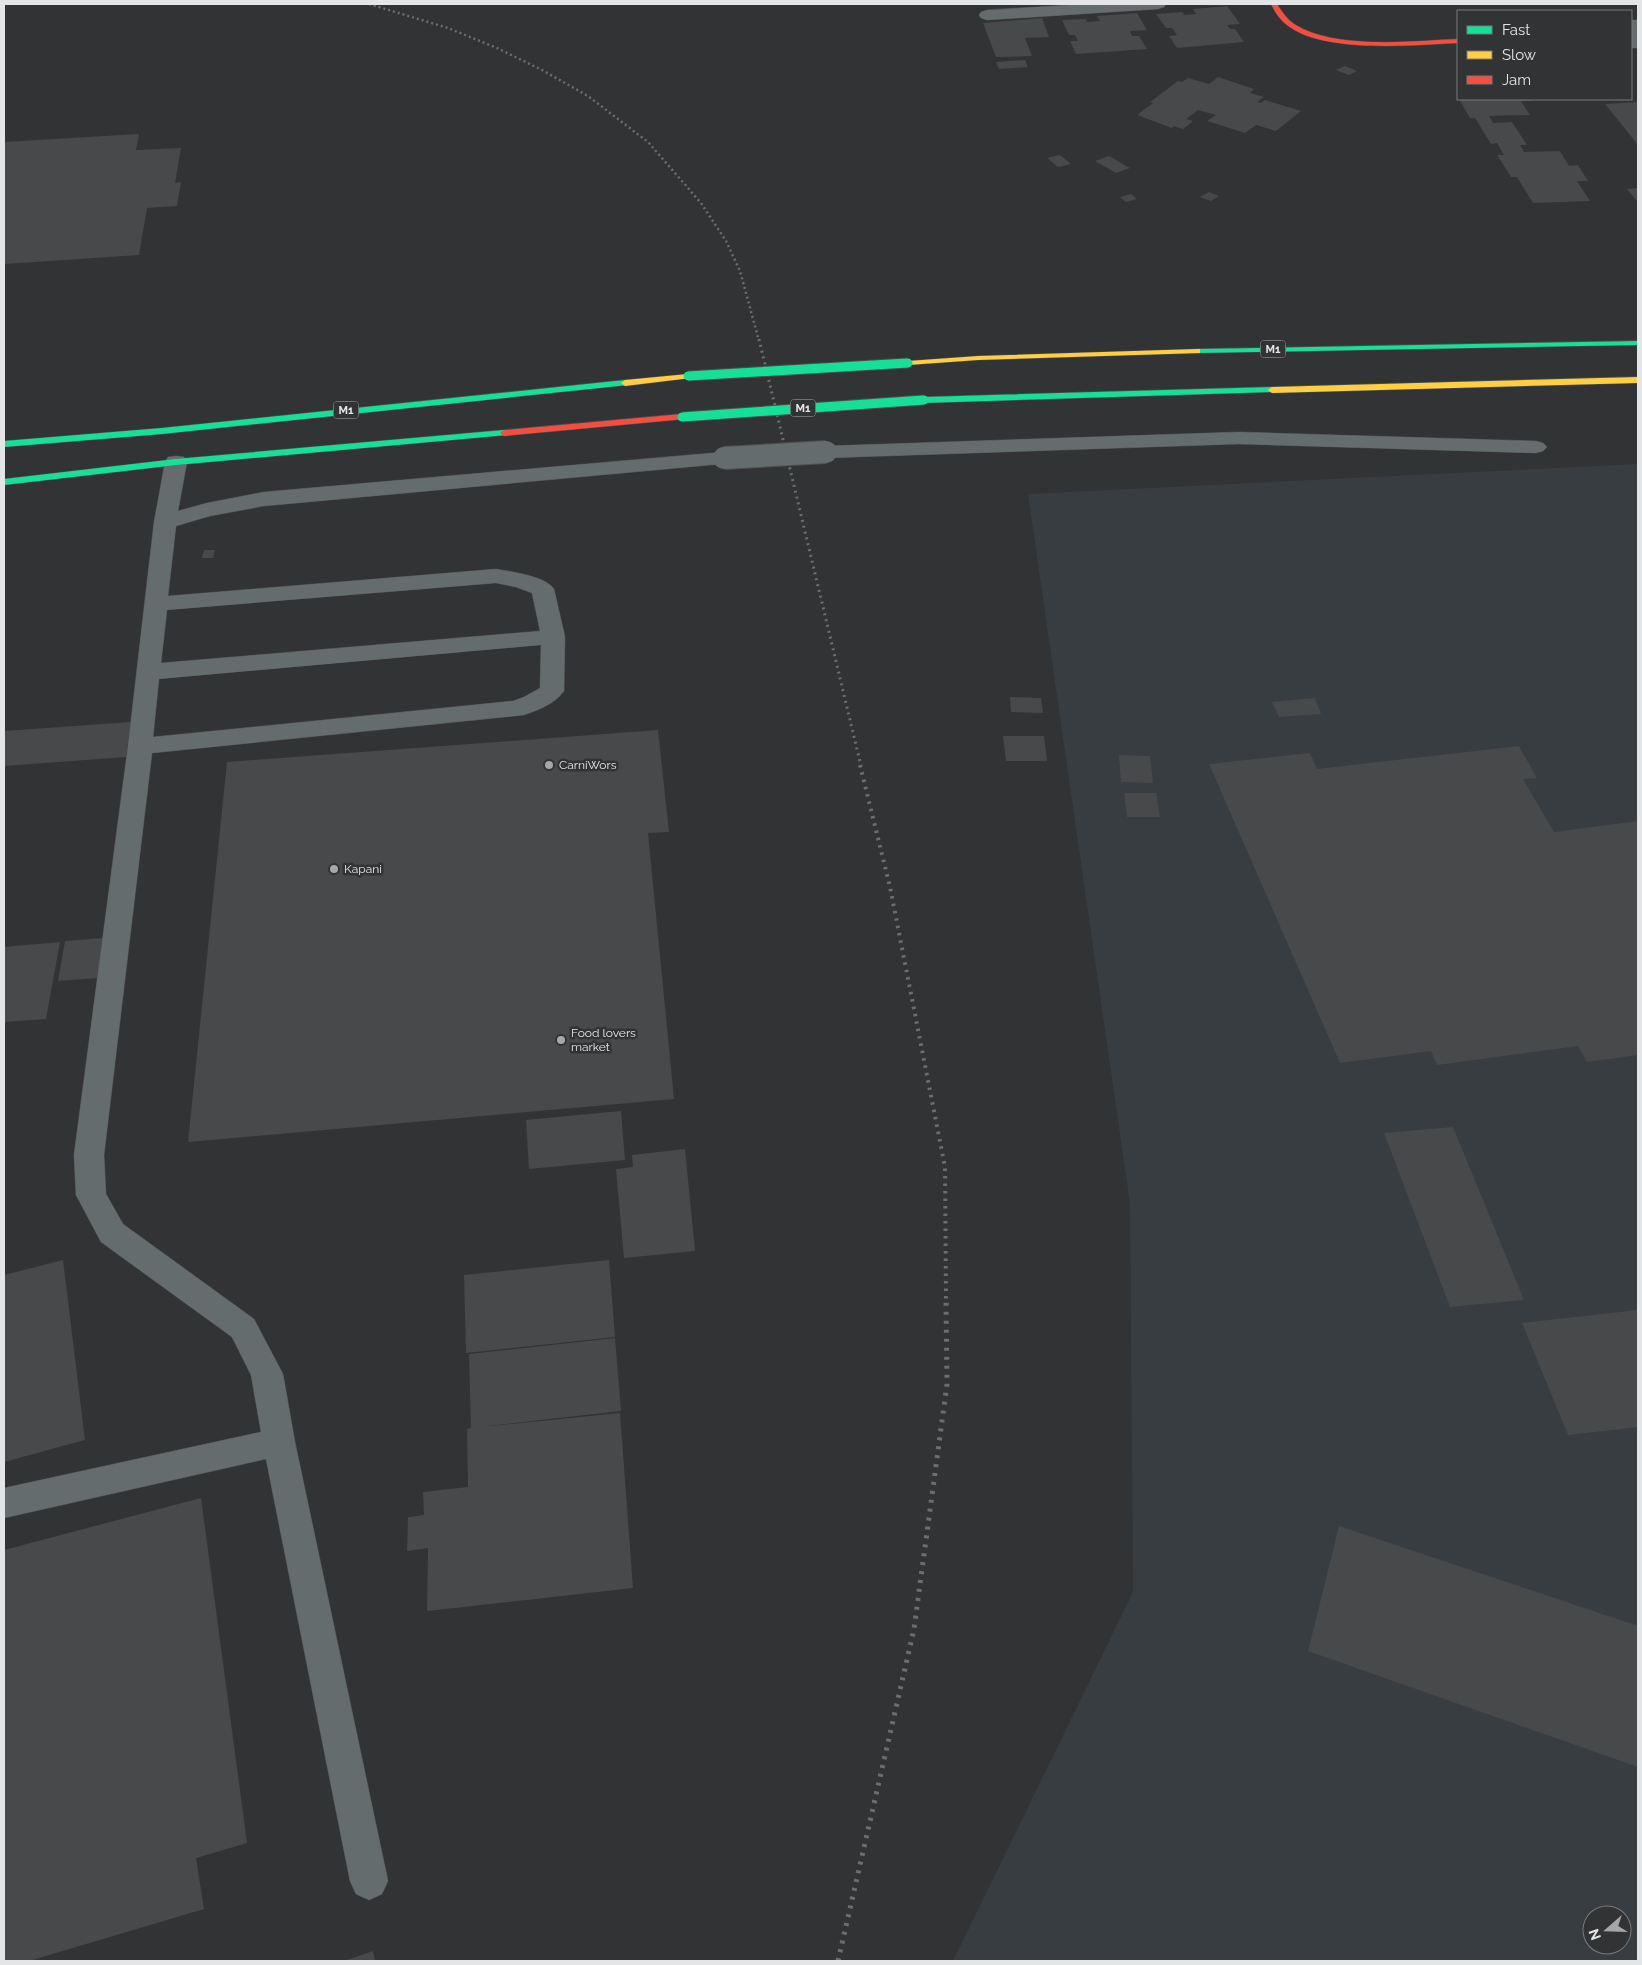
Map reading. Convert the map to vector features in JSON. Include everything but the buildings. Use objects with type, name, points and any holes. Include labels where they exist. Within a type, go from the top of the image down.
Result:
[{"type":"main road","points":[[1274,4],[1282,18],[1294,27],[1334,40],[1457,41]]},
{"type":"main road","name":"M1","points":[[4,444],[162,431],[490,395],[688,376],[978,358],[1279,349],[1638,343]]},
{"type":"main road","name":"M1","points":[[4,482],[176,462],[682,417],[924,400],[1638,380]]},
{"type":"street","points":[[987,15],[1158,4]]},
{"type":"street","points":[[165,522],[207,510],[264,500],[724,458],[826,452],[1239,438],[1536,447]]},
{"type":"street","points":[[176,462],[165,522],[149,672],[89,1155],[91,1195],[112,1233],[243,1328],[267,1374],[279,1442],[369,1881]]},
{"type":"street","points":[[140,746],[515,709],[533,703],[552,691],[553,637],[543,589],[522,581],[496,576],[156,604]]},
{"type":"street","points":[[149,672],[553,637]]},
{"type":"street","points":[[4,1503],[279,1442]]},
{"type":"shaded area","points":[[1638,464],[1638,1961],[953,1961],[1133,1592],[1130,1204],[1028,494]]},
{"type":"railway","points":[[369,4],[448,28],[497,48],[542,70],[588,96],[648,142],[701,203],[726,241],[740,271],[759,341]]},
{"type":"railway","points":[[759,339],[861,766]]},
{"type":"railway","points":[[860,765],[890,887],[945,1167],[946,1299]]},
{"type":"railway","points":[[838,1961],[914,1629],[947,1384],[946,1298]]},
{"type":"traffic: fast","points":[[1197,351],[1638,343]]},
{"type":"traffic: fast","points":[[688,376],[908,363]]},
{"type":"traffic: fast","points":[[4,444],[162,431],[625,383]]},
{"type":"traffic: fast","points":[[924,400],[1272,390]]},
{"type":"traffic: fast","points":[[682,417],[924,400]]},
{"type":"traffic: fast","points":[[4,482],[176,462],[504,433]]},
{"type":"traffic: slow","points":[[908,363],[978,358],[1197,351]]},
{"type":"traffic: slow","points":[[625,383],[688,376]]},
{"type":"traffic: slow","points":[[1272,390],[1638,380]]},
{"type":"traffic: jam","points":[[1274,4],[1288,23],[1312,35],[1353,42],[1375,43],[1457,41]]},
{"type":"traffic: jam","points":[[504,433],[682,417]]},
{"type":"place","name":"CarniWors","points":[[549,765]]},
{"type":"place","name":"Kapani","points":[[334,869]]},
{"type":"place","name":"Food lovers market","points":[[561,1040]]}]
